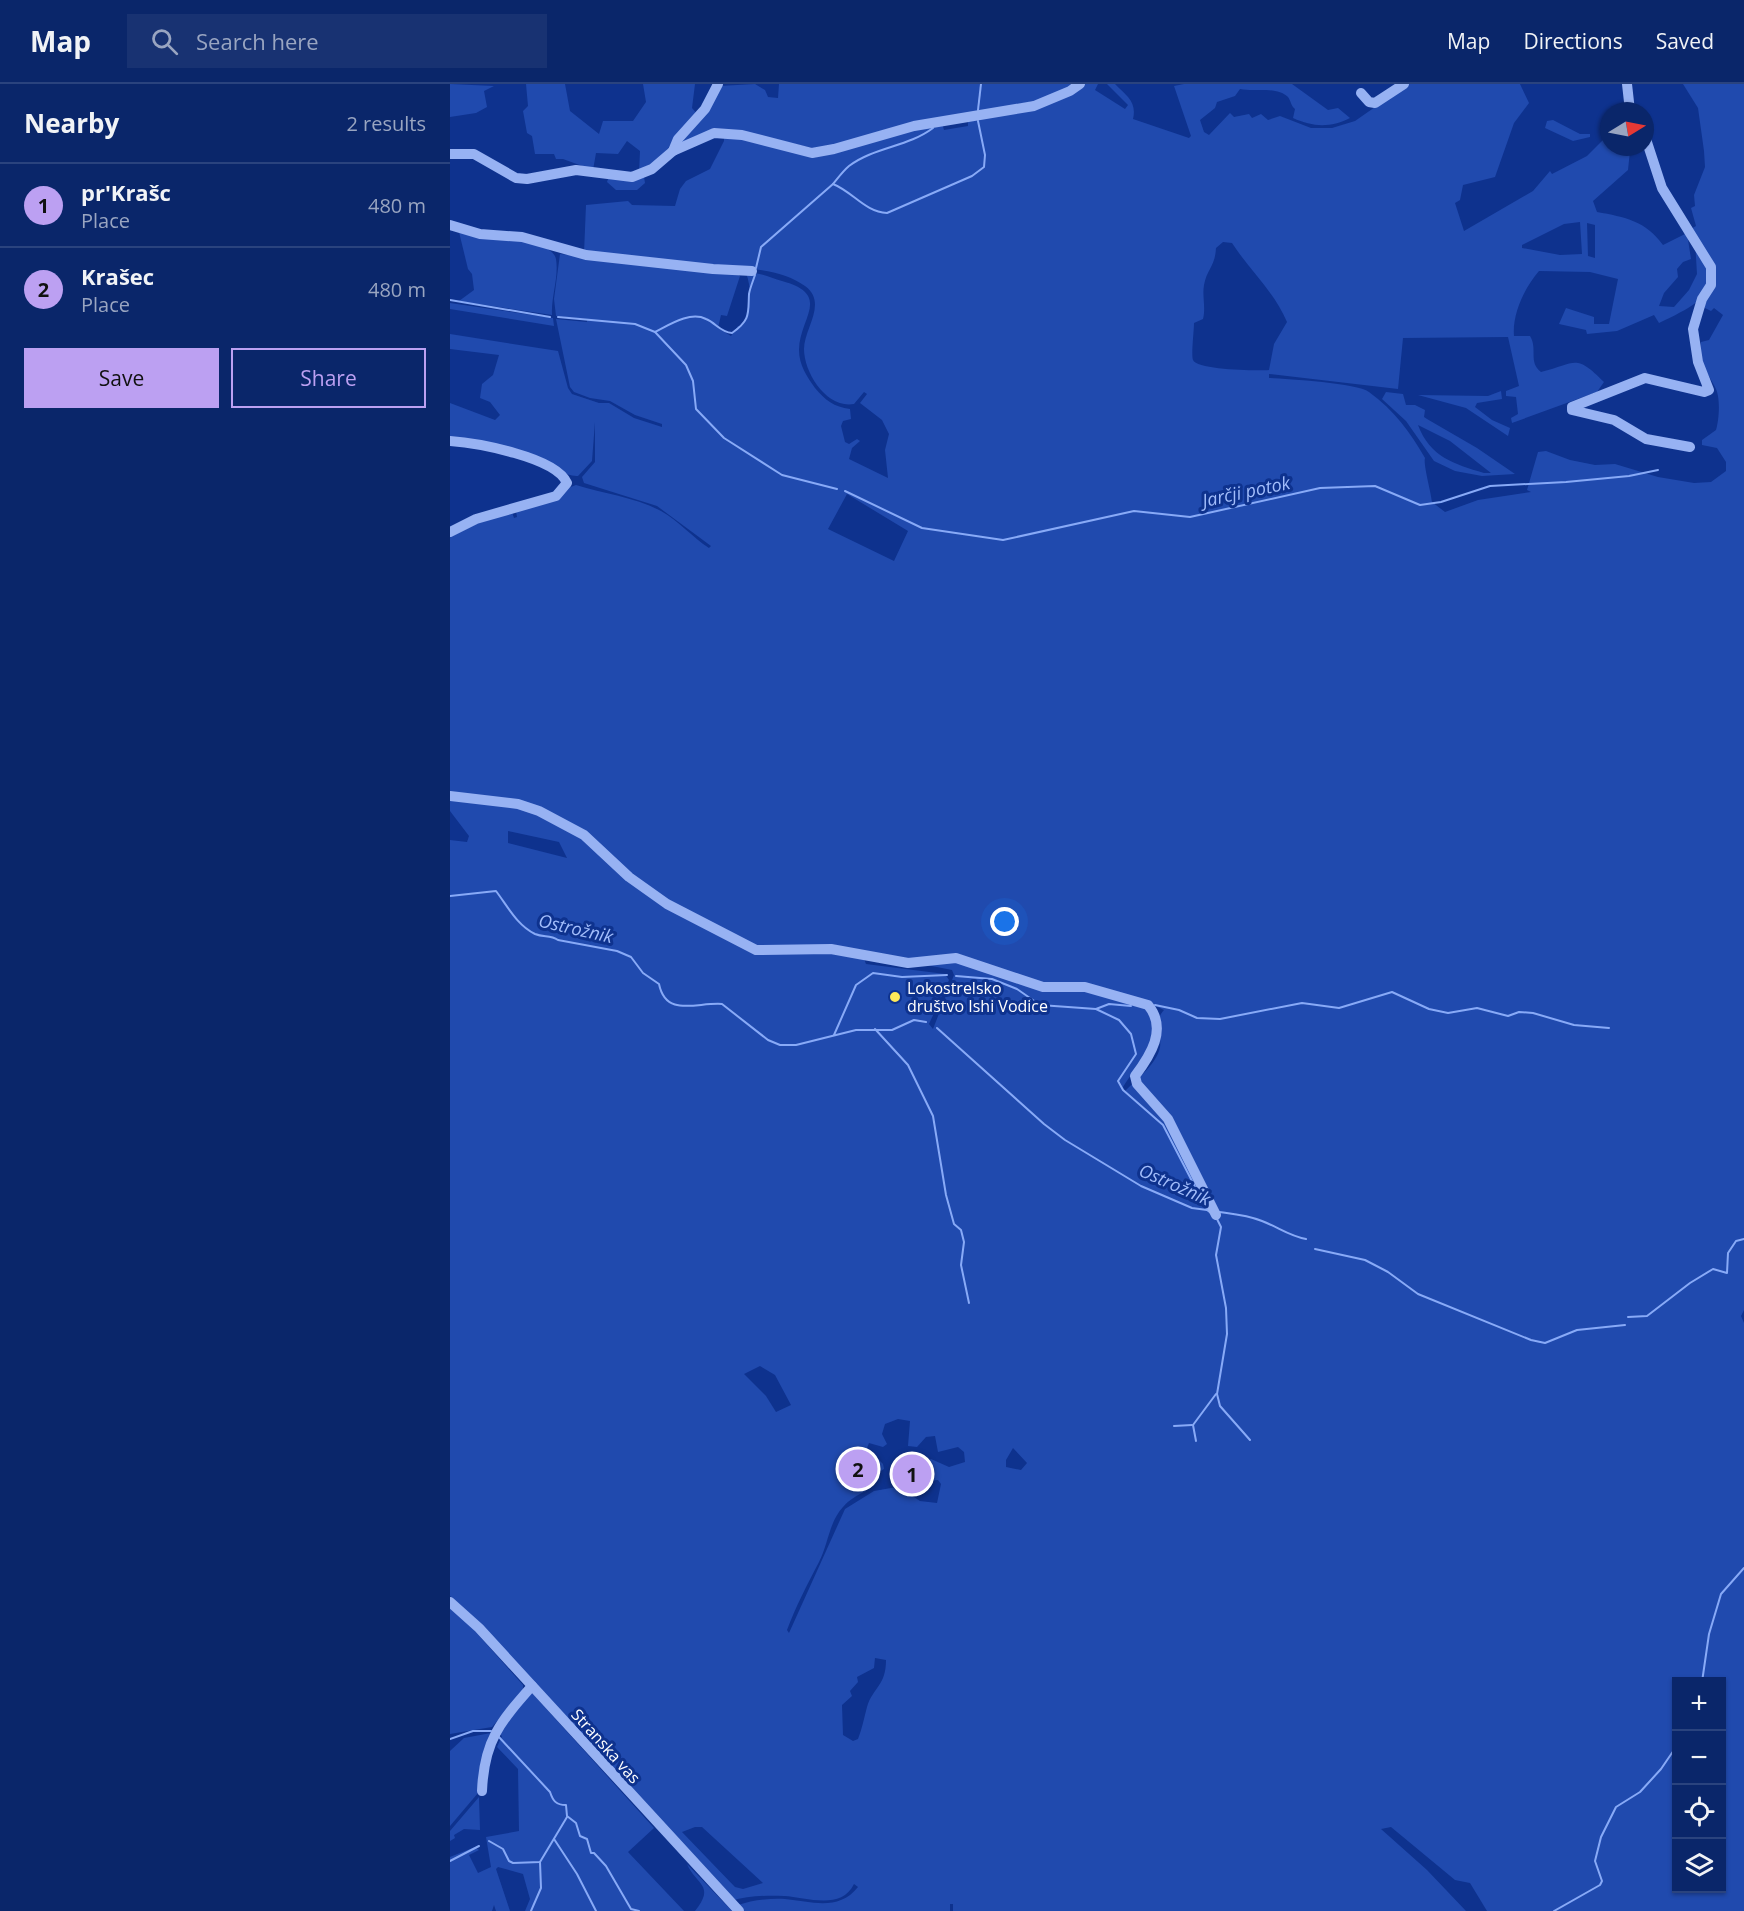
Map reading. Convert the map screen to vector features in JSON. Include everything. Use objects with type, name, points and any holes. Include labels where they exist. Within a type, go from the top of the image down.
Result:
[{"type":"street","points":[[673,151],[678,139],[705,109],[718,84]]},
{"type":"street","points":[[450,154],[474,154],[516,178],[528,179],[576,170],[632,177],[652,169],[673,151],[702,137],[729,132],[812,153],[834,149],[904,128],[1034,106],[1080,84]]},
{"type":"street","points":[[1361,93],[1369,102],[1375,103],[1404,84]]},
{"type":"street","points":[[1627,84],[1629,102]]},
{"type":"street","points":[[1652,156],[1662,188],[1711,267],[1711,285],[1702,299],[1693,329],[1698,362],[1708,390],[1704,392],[1645,378],[1572,407],[1572,410],[1614,420],[1646,439],[1690,447]]},
{"type":"street","points":[[450,225],[480,234],[522,237],[586,255],[684,267],[752,271]]},
{"type":"street","points":[[450,441],[490,445],[508,451],[558,471],[567,483],[556,496],[476,519],[450,532]]},
{"type":"street","points":[[450,796],[518,804],[539,811],[584,835],[629,877],[667,904],[756,950],[831,949],[908,963],[956,958],[1043,987],[1085,987],[1148,1005],[1156,1018],[1155,1043],[1152,1053],[1135,1076],[1137,1084],[1168,1119],[1216,1215]]},
{"type":"street","name":"Stranska vas","points":[[450,1602],[479,1628],[739,1911]]},
{"type":"street","points":[[482,1791],[484,1759],[490,1742],[505,1716],[532,1686]]},
{"type":"shaded area","points":[[450,84],[494,86],[484,91],[487,107],[476,113],[450,117]]},
{"type":"shaded area","points":[[526,84],[565,84],[570,111],[599,134],[603,121],[633,121],[646,102],[643,84],[695,84],[692,108],[697,114],[661,157],[639,173],[640,151],[627,141],[618,154],[596,153],[593,170],[563,159],[556,159],[554,154],[535,154],[532,136],[527,133],[523,111],[528,106]]},
{"type":"shaded area","points":[[755,84],[765,90],[768,97],[778,98],[779,84],[1075,84],[1047,98],[817,149],[742,132],[682,144],[682,139],[719,86]]},
{"type":"shaded area","points":[[1084,84],[1098,84],[1095,90],[1125,109],[1128,105],[1107,84],[1115,84],[1132,104],[1133,119],[1189,138],[1191,136],[1174,86],[1184,84],[1292,84],[1328,110],[1338,108],[1350,118],[1328,125],[1308,123],[1293,118],[1295,109],[1288,97],[1283,94],[1272,90],[1240,89],[1235,96],[1217,102],[1215,108],[1200,120],[1204,132],[1209,135],[1230,113],[1234,117],[1249,114],[1252,118],[1261,114],[1268,120],[1280,116],[1311,128],[1332,128],[1355,121],[1408,84],[1520,84],[1529,103],[1514,123],[1495,177],[1463,185],[1460,200],[1455,203],[1464,231],[1533,191],[1550,171],[1552,174],[1587,156],[1600,143],[1600,156],[1629,156],[1628,170],[1593,201],[1597,212],[1642,225],[1663,245],[1687,233],[1691,259],[1683,262],[1677,269],[1678,277],[1664,293],[1659,306],[1674,307],[1689,290],[1697,274],[1695,241],[1704,258],[1709,283],[1706,292],[1699,300],[1659,323],[1654,315],[1617,331],[1587,334],[1586,330],[1559,324],[1566,308],[1594,317],[1594,324],[1609,324],[1618,279],[1590,272],[1539,271],[1520,301],[1515,319],[1514,336],[1530,336],[1535,364],[1541,372],[1575,363],[1587,367],[1604,382],[1597,392],[1512,423],[1511,418],[1518,414],[1516,397],[1506,396],[1506,391],[1519,386],[1508,337],[1403,338],[1398,389],[1269,374],[1269,378],[1351,386],[1369,392],[1378,399],[1401,422],[1425,458],[1432,502],[1445,512],[1478,500],[1531,492],[1527,490],[1538,452],[1546,451],[1570,460],[1595,465],[1615,464],[1658,477],[1694,483],[1711,482],[1726,471],[1726,462],[1717,448],[1702,445],[1702,440],[1716,430],[1719,408],[1717,391],[1706,371],[1700,348],[1701,342],[1709,340],[1723,315],[1714,308],[1711,311],[1705,308],[1703,301],[1709,290],[1713,272],[1704,248],[1691,229],[1696,226],[1691,208],[1695,206],[1694,195],[1705,167],[1704,151],[1698,108],[1683,84],[1744,84],[1744,1310],[1741,1316],[1744,1323],[1744,1911],[1487,1911],[1470,1883],[1455,1880],[1391,1827],[1381,1829],[1427,1870],[1466,1911],[953,1911],[953,1904],[950,1904],[950,1911],[744,1911],[738,1905],[768,1899],[815,1903],[834,1902],[851,1895],[858,1887],[854,1884],[848,1892],[832,1900],[771,1896],[731,1901],[477,1620],[450,1596],[450,840],[467,842],[469,836],[450,811],[450,798],[511,805],[546,817],[590,841],[616,868],[664,905],[757,953],[827,950],[864,959],[866,964],[945,974],[949,980],[929,1024],[933,1029],[954,975],[952,970],[826,945],[757,948],[720,931],[651,893],[623,869],[593,838],[547,812],[513,801],[450,794],[450,534],[480,519],[512,512],[514,518],[517,517],[516,511],[558,497],[568,488],[576,485],[651,506],[674,519],[709,548],[711,546],[657,506],[584,483],[582,477],[595,462],[595,422],[592,461],[578,476],[569,475],[544,462],[510,450],[476,442],[452,440],[450,437],[450,403],[495,420],[500,415],[490,402],[480,398],[482,384],[493,375],[499,355],[450,349],[450,334],[558,351],[568,388],[572,394],[599,403],[609,403],[634,418],[662,427],[662,424],[635,415],[610,401],[590,398],[574,392],[570,387],[556,319],[587,322],[587,319],[556,316],[554,299],[560,254],[736,273],[740,276],[727,316],[721,315],[718,328],[731,336],[738,326],[742,326],[749,306],[750,292],[746,273],[760,274],[782,281],[806,293],[810,301],[810,309],[800,338],[800,361],[809,380],[822,396],[835,405],[850,409],[851,419],[843,421],[841,426],[845,442],[849,444],[857,439],[860,441],[852,448],[849,459],[888,478],[885,450],[889,434],[882,420],[860,403],[867,394],[864,392],[854,404],[835,401],[819,387],[808,368],[804,349],[815,300],[805,286],[780,274],[766,271],[693,266],[584,253],[586,205],[628,201],[632,205],[675,206],[680,189],[686,181],[710,169],[724,141],[724,135],[810,156],[832,152],[885,134],[942,123],[944,130],[968,126],[968,120],[1029,110],[1057,99]],"holes":[[[1580,222],[1582,254],[1560,255],[1522,248],[1522,245],[1564,224]],[[1587,223],[1595,225],[1595,258],[1588,256]],[[1223,242],[1232,243],[1269,291],[1287,322],[1274,344],[1269,370],[1216,368],[1193,360],[1194,323],[1203,319],[1204,285],[1216,248]],[[847,494],[908,531],[894,561],[828,529]],[[508,831],[559,842],[567,858],[508,843]],[[1141,999],[1164,1010],[1158,1025],[1160,1046],[1157,1057],[1125,1091],[1123,1087],[1146,1054],[1153,1037],[1152,1015],[1140,1003]],[[760,1366],[775,1375],[791,1405],[776,1412],[766,1396],[744,1374]],[[898,1419],[910,1421],[908,1446],[917,1447],[926,1437],[935,1436],[938,1452],[958,1447],[964,1452],[965,1462],[949,1467],[931,1459],[924,1463],[928,1481],[938,1480],[941,1484],[937,1503],[920,1501],[911,1495],[908,1485],[874,1491],[845,1509],[789,1633],[787,1630],[790,1621],[822,1555],[838,1513],[845,1504],[866,1491],[864,1481],[884,1469],[883,1464],[867,1448],[869,1443],[883,1447],[887,1444],[882,1434],[885,1424]],[[1013,1448],[1027,1463],[1021,1470],[1006,1467],[1006,1460]],[[875,1658],[886,1660],[882,1681],[867,1707],[858,1739],[853,1741],[843,1735],[842,1705],[852,1696],[850,1691],[858,1682],[857,1677],[874,1668]],[[702,1827],[763,1883],[743,1889],[735,1887],[682,1832]]]},
{"type":"shaded area","points":[[1553,120],[1580,134],[1590,134],[1590,137],[1573,141],[1545,128],[1547,121]]},
{"type":"shaded area","points":[[644,177],[645,183],[637,190],[616,190],[607,182],[608,179]]},
{"type":"shaded area","points":[[459,232],[529,241],[551,252],[556,259],[557,266],[552,315],[459,301],[474,290],[472,274],[468,269]]},
{"type":"shaded area","points":[[450,303],[553,318],[554,326],[450,309]]},
{"type":"shaded area","points":[[1501,391],[1502,399],[1477,403],[1475,407],[1492,420],[1510,428],[1508,436],[1466,408],[1418,395],[1488,396]]},
{"type":"shaded area","points":[[1386,392],[1403,394],[1406,405],[1415,405],[1425,410],[1424,417],[1477,448],[1515,474],[1482,476],[1455,471],[1434,461],[1406,421],[1382,399]],"holes":[[[1418,425],[1450,441],[1491,473],[1473,470],[1444,458],[1429,445]]]},
{"type":"shaded area","points":[[450,1607],[467,1622],[523,1685],[523,1691],[492,1727],[450,1734]]},
{"type":"shaded area","points":[[528,1694],[533,1694],[654,1828],[628,1852],[684,1911],[525,1911],[530,1899],[523,1874],[498,1867],[496,1869],[510,1911],[496,1911],[494,1905],[492,1911],[450,1911],[450,1857],[475,1847],[479,1850],[469,1855],[478,1873],[491,1867],[486,1837],[519,1831],[518,1769],[497,1747],[502,1736],[497,1732]]},
{"type":"shaded area","points":[[491,1733],[478,1793],[450,1826],[450,1751],[464,1738]]},
{"type":"shaded area","points":[[479,1797],[480,1830],[464,1829],[454,1835],[455,1838],[450,1841],[450,1831]]},
{"type":"shaded area","points":[[687,1864],[732,1911],[695,1911],[704,1896],[704,1890]]},
{"type":"waterway","name":"Jarčji potok","points":[[978,110],[981,84]]},
{"type":"waterway","name":"Jarčji potok","points":[[756,268],[761,247],[833,184],[872,209],[887,213],[972,176],[984,167],[985,155],[978,121]]},
{"type":"waterway","points":[[833,184],[847,168],[859,160],[913,139],[933,128]]},
{"type":"waterway","name":"Jarčji potok","points":[[655,332],[680,320],[700,317],[732,333],[743,324],[747,316],[749,294],[755,275]]},
{"type":"waterway","name":"Jarčji potok","points":[[450,300],[550,317]]},
{"type":"waterway","name":"Jarčji potok","points":[[558,317],[635,324],[655,332],[686,365],[693,381],[696,409],[724,438],[782,475],[837,489]]},
{"type":"waterway","name":"Jarčji potok","points":[[845,491],[922,528],[1003,540],[1134,511],[1190,517],[1320,488],[1375,486],[1420,505],[1441,502],[1490,486],[1566,482],[1629,476],[1658,470]]},
{"type":"waterway","name":"Ostrožnik","points":[[450,896],[496,891],[518,921],[535,934],[617,951],[631,957],[643,973],[659,984],[668,1001],[684,1006],[722,1004],[768,1040],[780,1045],[796,1045],[856,1030],[892,1030],[914,1020],[926,1022]]},
{"type":"waterway","points":[[834,1035],[856,985],[873,973],[902,977],[947,975]]},
{"type":"waterway","points":[[956,976],[992,979],[1017,989],[1040,1005],[1096,1009],[1119,1020],[1131,1034],[1136,1054],[1118,1081],[1123,1090],[1163,1125],[1207,1210]]},
{"type":"waterway","points":[[1155,1005],[1179,1010],[1197,1018],[1220,1019],[1302,1003],[1339,1008],[1392,992],[1429,1009],[1448,1013],[1477,1008],[1508,1016],[1519,1012],[1533,1013],[1574,1025],[1609,1028]]},
{"type":"waterway","points":[[1096,1009],[1109,1004],[1131,1006]]},
{"type":"waterway","name":"Ostrožnik","points":[[937,1028],[1065,1140],[1141,1186],[1192,1208],[1207,1210],[1211,1213]]},
{"type":"waterway","points":[[875,1029],[908,1065],[933,1116],[946,1195],[954,1224],[961,1230],[964,1242],[961,1265],[969,1303]]},
{"type":"waterway","points":[[1219,1212],[1256,1219],[1306,1239]]},
{"type":"waterway","name":"Ostrožnik","points":[[1217,1219],[1221,1227],[1216,1255],[1226,1308],[1227,1334],[1217,1394],[1220,1406],[1250,1440]]},
{"type":"waterway","points":[[1628,1317],[1647,1316],[1690,1283],[1713,1269],[1727,1273],[1728,1253],[1736,1241],[1744,1239]]},
{"type":"waterway","points":[[1315,1249],[1365,1260],[1388,1272],[1418,1294],[1531,1340],[1545,1343],[1577,1330],[1625,1325]]},
{"type":"waterway","points":[[1196,1441],[1193,1425],[1216,1394]]},
{"type":"waterway","points":[[1174,1426],[1192,1425]]},
{"type":"waterway","points":[[1703,1677],[1709,1634],[1721,1594],[1744,1568]]},
{"type":"waterway","points":[[450,1739],[473,1731],[491,1731]]},
{"type":"waterway","points":[[498,1736],[550,1792],[555,1802],[566,1805],[567,1816],[576,1823],[580,1836],[587,1839],[591,1853],[594,1853],[606,1866],[631,1909],[639,1911]]},
{"type":"waterway","points":[[1554,1911],[1600,1885],[1602,1881],[1595,1861],[1601,1837],[1616,1807],[1640,1792],[1672,1753]]},
{"type":"waterway","points":[[489,1841],[503,1849],[509,1861],[513,1863],[540,1862],[567,1817]]},
{"type":"waterway","points":[[554,1839],[577,1874],[596,1911]]},
{"type":"waterway","points":[[450,1861],[479,1846]]},
{"type":"waterway","points":[[531,1911],[541,1888],[540,1862]]},
{"type":"place","name":"Lokostrelsko društvo Ishi Vodice","points":[[895,997]]},
{"type":"place","name":"Krašec","points":[[858,1469]]},
{"type":"place","name":"pr'Krašc","points":[[912,1474]]}]
